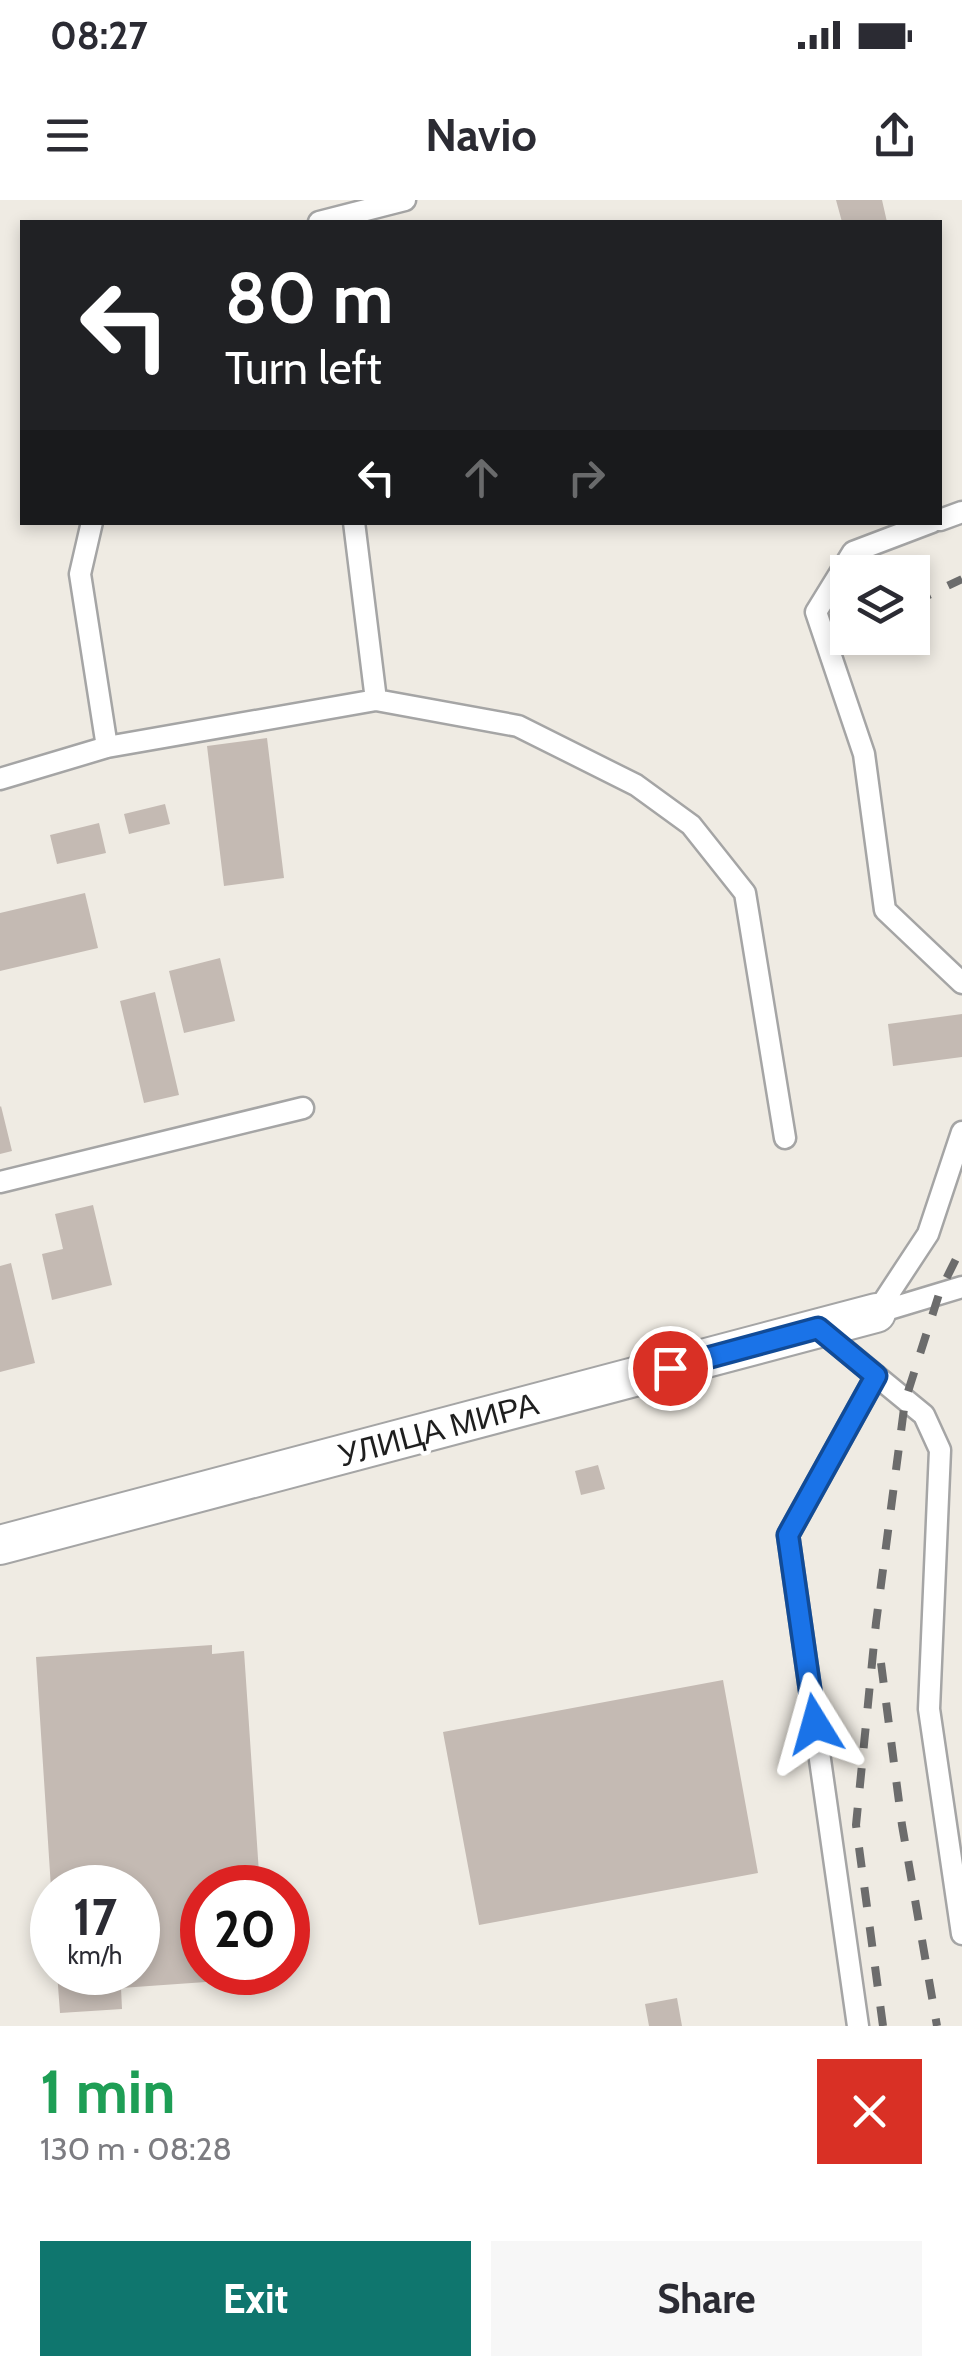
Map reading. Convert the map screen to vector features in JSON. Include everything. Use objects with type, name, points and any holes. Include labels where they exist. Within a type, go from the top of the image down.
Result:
[{"type":"street","name":"УЛИЦА МИРА","points":[[0,1545],[876,1313]]},
{"type":"lane","points":[[328,220],[404,200]]},
{"type":"lane","points":[[91,525],[80,574],[107,748]]},
{"type":"lane","points":[[354,525],[376,700]]},
{"type":"lane","points":[[924,525],[853,552],[816,612],[864,754],[885,910],[962,983]]},
{"type":"lane","points":[[0,780],[107,748],[376,700],[518,726],[636,785],[692,824],[745,893],[786,1138]]},
{"type":"lane","points":[[0,1182],[303,1108]]},
{"type":"lane","points":[[876,1313],[928,1234],[962,1132]]},
{"type":"lane","points":[[876,1313],[962,1287]]},
{"type":"lane","points":[[818,1328],[924,1415],[940,1450],[929,1709],[962,1934]]},
{"type":"lane","points":[[858,2026],[788,1535],[876,1376]]},
{"type":"building","points":[[836,200],[882,200],[887,220],[841,220]]},
{"type":"building","points":[[267,738],[284,878],[224,886],[207,746]]},
{"type":"building","points":[[165,804],[170,824],[129,834],[124,814]]},
{"type":"building","points":[[99,823],[106,853],[57,864],[50,835]]},
{"type":"building","points":[[85,893],[98,948],[0,971],[0,913]]},
{"type":"building","points":[[220,958],[235,1021],[184,1033],[169,971]]},
{"type":"building","points":[[155,992],[179,1095],[144,1103],[120,1001]]},
{"type":"building","points":[[962,1014],[962,1057],[893,1066],[888,1024]]},
{"type":"building","points":[[0,1107],[12,1151],[0,1154]]},
{"type":"building","points":[[93,1205],[112,1285],[52,1300],[42,1254],[63,1249],[55,1214]]},
{"type":"building","points":[[11,1263],[35,1363],[0,1372],[0,1266]]},
{"type":"building","points":[[598,1465],[605,1489],[581,1495],[575,1471]]},
{"type":"building","points":[[212,1645],[212,1654],[244,1651],[258,1865],[180,1865],[180,1984],[160,1985],[160,1865],[50,1865],[36,1657]]},
{"type":"building","points":[[723,1680],[758,1873],[479,1925],[443,1732]]},
{"type":"building","points":[[59,1995],[121,1995],[122,2009],[60,2013]]},
{"type":"building","points":[[677,1998],[682,2026],[649,2026],[645,2004]]},
{"type":"railway","points":[[930,594],[962,579]]},
{"type":"railway","points":[[883,2026],[856,1825],[876,1623],[905,1401],[940,1291],[962,1247]]},
{"type":"railway","points":[[881,1663],[902,1825],[937,2026]]},
{"type":"route","points":[[670,1368],[818,1328],[876,1376],[788,1535],[815,1724]]}]
